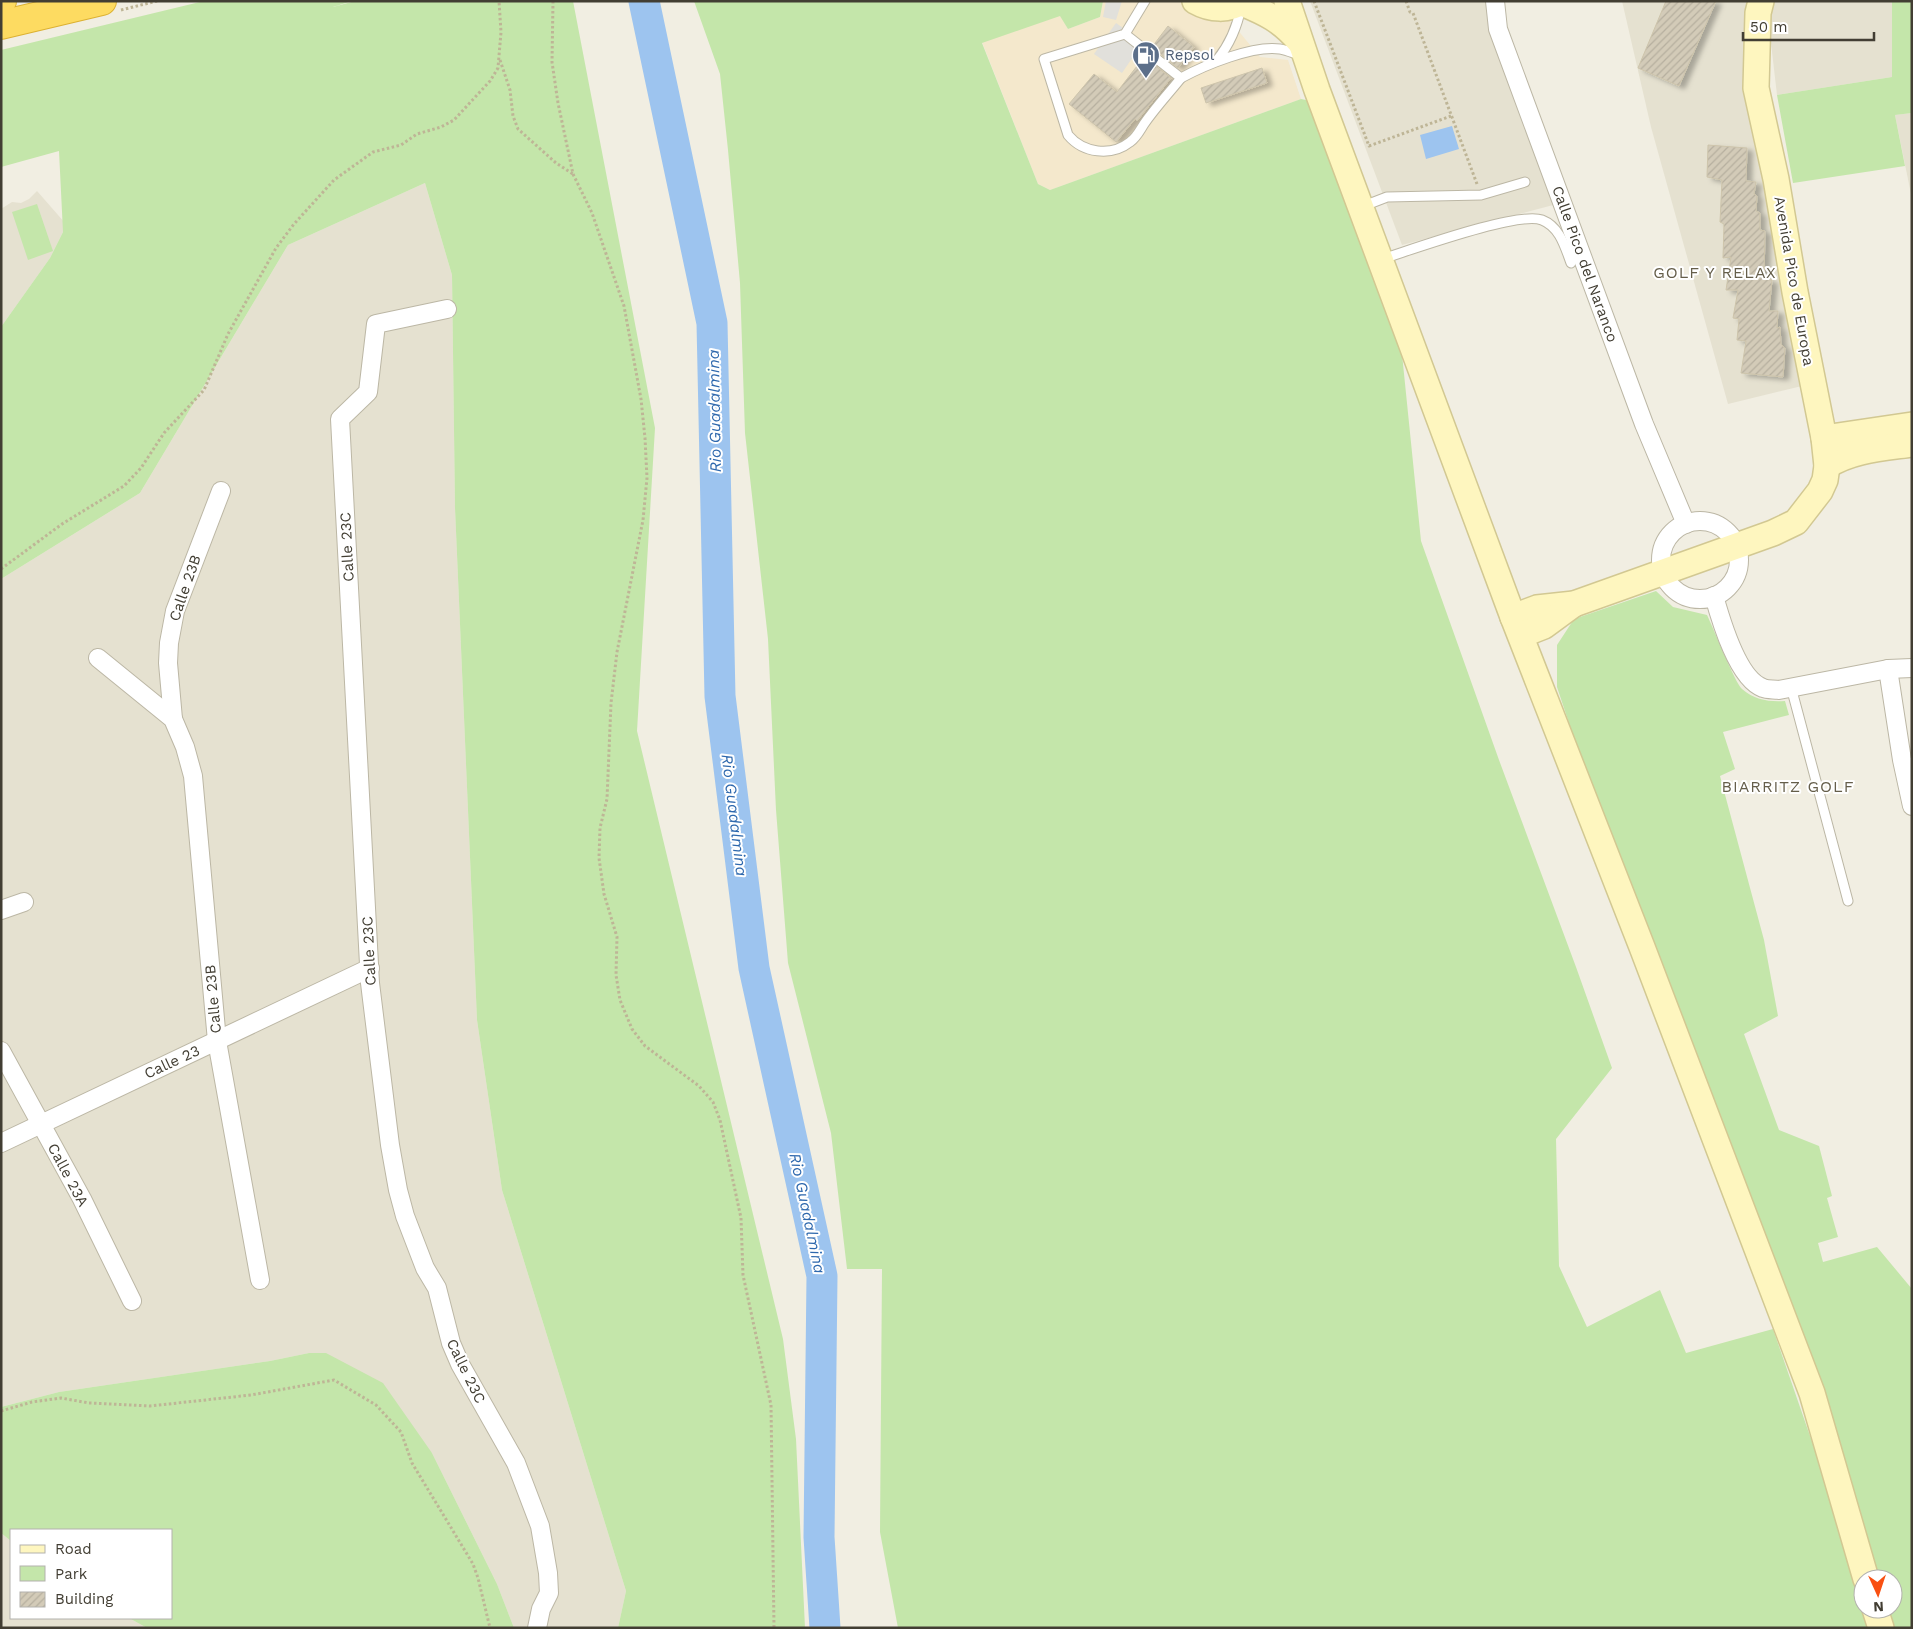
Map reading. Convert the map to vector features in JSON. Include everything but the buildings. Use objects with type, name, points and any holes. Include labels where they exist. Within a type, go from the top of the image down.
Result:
[{"type":"highway","points":[[1,25],[102,1]]},
{"type":"main road","points":[[1195,1],[1204,6],[1216,8],[1229,8],[1243,2],[1274,17],[1287,26],[1303,50]]},
{"type":"main road","points":[[1287,1],[1303,50],[1517,626],[1646,956],[1812,1393],[1863,1569]]},
{"type":"main road","name":"Avenida Pico de Europa","points":[[1737,547],[1796,522],[1820,491],[1825,480],[1827,466],[1824,438],[1795,292],[1776,179],[1756,88],[1758,14],[1761,1]]},
{"type":"main road","points":[[1824,438],[1912,425]]},
{"type":"main road","points":[[1827,466],[1838,459],[1872,450],[1912,444]]},
{"type":"main road","points":[[1517,626],[1544,626],[1574,604],[1737,547]]},
{"type":"street","name":"Calle Pico del Naranco","points":[[1494,1],[1498,29],[1644,424],[1686,524]]},
{"type":"street","name":"Calle 23C","points":[[446,309],[376,324],[368,392],[340,419],[370,968],[390,1145],[405,1216],[425,1268],[437,1288],[442,1312],[454,1350],[464,1372],[516,1462],[540,1526],[548,1573],[549,1593],[541,1608],[537,1628]]},
{"type":"street","name":"Calle 23B","points":[[221,491],[175,611],[169,643],[168,663],[173,719],[185,747],[193,776],[216,1041],[260,1280]]},
{"type":"street","points":[[1698,520],[1711,522],[1722,527],[1731,536],[1737,547],[1739,558],[1738,570],[1732,582],[1714,596],[1702,599],[1689,597],[1678,592],[1669,584],[1652,577],[1660,561],[1662,549],[1667,538],[1675,529],[1686,524],[1698,520]]},
{"type":"street","points":[[1714,596],[1720,617],[1742,668],[1751,680],[1764,689],[1779,690],[1888,669],[1912,668]]},
{"type":"street","name":"Calle 23B","points":[[98,658],[173,719]]},
{"type":"street","points":[[1888,669],[1902,760],[1912,806]]},
{"type":"street","points":[[1,910],[24,902]]},
{"type":"street","name":"Calle 23","points":[[1,1144],[41,1123],[370,968]]},
{"type":"street","name":"Calle 23A","points":[[1,1051],[82,1199],[132,1300]]},
{"type":"lane","points":[[1145,1],[1125,34],[1044,59],[1066,130],[1075,143],[1084,148],[1094,151],[1120,148],[1130,142],[1139,134],[1144,124],[1181,78],[1217,61],[1265,49],[1303,50]]},
{"type":"lane","points":[[1217,61],[1235,32],[1243,2]]},
{"type":"lane","points":[[1125,34],[1181,78]]},
{"type":"lane","points":[[1361,207],[1387,197],[1481,195],[1524,182]]},
{"type":"lane","points":[[1381,260],[1467,233],[1531,218],[1542,220],[1552,226],[1560,235],[1571,263]]},
{"type":"lane","points":[[1791,687],[1848,901]]},
{"type":"path","points":[[1,569],[62,524],[124,486],[140,468],[164,433],[204,390],[228,334],[276,248],[294,224],[334,180],[373,152],[401,145],[417,134],[440,127],[454,120],[490,81],[498,68],[501,32],[499,1]]},
{"type":"path","points":[[553,1],[552,62],[572,174],[592,213],[624,306],[646,438],[647,478],[643,520],[617,652],[611,702],[607,799],[600,828],[599,858],[603,885],[617,937],[616,975],[620,1000],[632,1028],[645,1046],[699,1086],[713,1102],[722,1129],[740,1218],[743,1275],[770,1405],[774,1628]]},
{"type":"path","points":[[1314,1],[1368,146],[1451,116]]},
{"type":"path","points":[[1406,1],[1410,12],[1413,13],[1481,195]]},
{"type":"path","points":[[499,57],[510,90],[513,116],[518,129],[556,163],[572,174]]},
{"type":"path","points":[[1,1412],[32,1402],[61,1398],[89,1403],[150,1406],[252,1395],[334,1380],[376,1405],[401,1432],[412,1463],[473,1564],[490,1628]]},
{"type":"shaded area","name":"Repsol","points":[[1103,1],[1181,1],[1184,7],[1211,17],[1227,17],[1260,57],[1288,60],[1301,99],[1050,190],[1038,184],[982,42],[1060,15],[1068,29],[1100,17]]},
{"type":"shaded area","points":[[1106,1],[1122,1],[1116,20],[1103,17]]},
{"type":"shaded area","points":[[1310,1],[1487,1],[1557,204],[1402,245]]},
{"type":"shaded area","name":"GOLF Y RELAX","points":[[1622,1],[1746,1],[1745,53],[1802,386],[1728,404],[1651,127]]},
{"type":"shaded area","points":[[1773,1],[1892,1],[1892,77],[1777,95],[1771,43]]},
{"type":"shaded area","points":[[1116,23],[1143,42],[1122,73],[1094,54]]},
{"type":"shaded area","points":[[1912,113],[1912,199],[1895,115]]},
{"type":"shaded area","points":[[425,183],[452,275],[455,508],[477,1020],[502,1190],[626,1591],[618,1628],[514,1628],[497,1584],[432,1453],[309,1353],[270,1361],[59,1392],[1,1407],[1,579],[140,493],[288,245]]},
{"type":"shaded area","points":[[37,191],[65,223],[63,232],[50,258],[1,327],[1,209],[12,202],[21,203],[29,199]]},
{"type":"shaded area","points":[[1,1533],[10,1540],[10,1619],[131,1619],[147,1628],[1,1628]]},
{"type":"green space","points":[[204,1],[352,1],[333,7],[355,1],[573,1],[655,428],[637,731],[783,1339],[796,1439],[805,1628],[618,1628],[626,1591],[502,1190],[477,1020],[455,508],[452,275],[425,183],[288,245],[140,493],[1,579],[1,327],[50,258],[63,232],[59,151],[1,167],[1,50]]},
{"type":"green space","points":[[694,1],[1103,1],[1100,17],[1068,29],[1060,16],[982,43],[1038,184],[1050,190],[1301,99],[1311,101],[1402,354],[1421,541],[1612,1068],[1556,1139],[1559,1266],[1587,1327],[1660,1290],[1686,1353],[1773,1329],[1846,1540],[1854,1569],[1853,1619],[1867,1619],[1869,1628],[898,1628],[880,1532],[882,1269],[847,1269],[831,1133],[788,963],[776,810],[768,639],[745,433],[740,283],[720,74]]},
{"type":"green space","points":[[1892,1],[1912,1],[1912,113],[1895,115],[1905,166],[1793,183],[1777,95],[1892,77]]},
{"type":"green space","points":[[37,204],[53,251],[28,260],[12,212]]},
{"type":"green space","points":[[1656,591],[1673,607],[1707,615],[1729,666],[1742,689],[1762,700],[1785,701],[1789,715],[1723,732],[1735,769],[1720,776],[1764,940],[1778,1016],[1744,1034],[1779,1130],[1819,1146],[1832,1196],[1827,1198],[1838,1237],[1818,1243],[1823,1262],[1877,1247],[1912,1289],[1912,1628],[1893,1628],[1890,1619],[1903,1619],[1903,1569],[1876,1569],[1853,1489],[1577,747],[1557,687],[1557,645],[1574,619]]},
{"type":"green space","points":[[309,1353],[326,1353],[383,1383],[432,1453],[497,1584],[514,1628],[147,1628],[131,1619],[172,1619],[172,1529],[10,1529],[10,1540],[1,1533],[1,1407],[59,1392],[270,1361]]},
{"type":"water","points":[[1452,126],[1459,149],[1426,159],[1420,135]]},
{"type":"waterway","name":"Rio Guadalmina","points":[[644,1],[712,323],[720,696],[754,968],[822,1276],[819,1537],[825,1628]]},
{"type":"place","name":"Repsol","points":[[1146,79]]},
{"type":"district","name":"GOLF Y RELAX","points":[[1715,272]]},
{"type":"district","name":"BIARRITZ GOLF","points":[[1788,786]]}]
